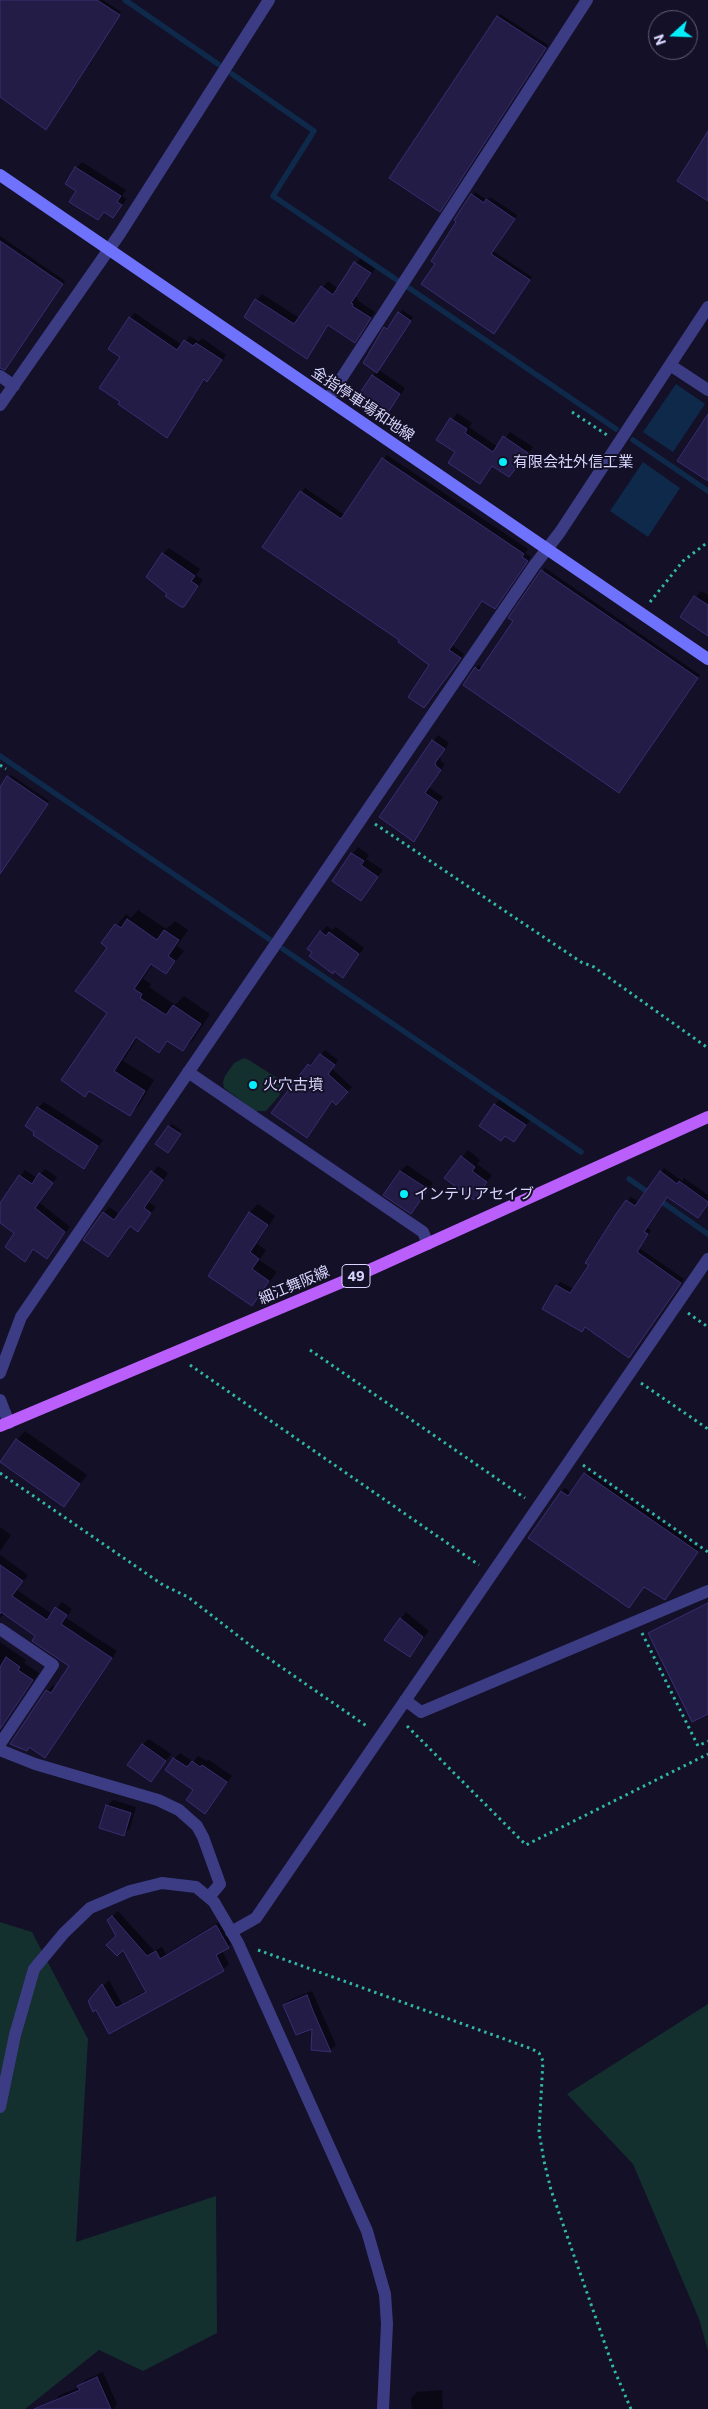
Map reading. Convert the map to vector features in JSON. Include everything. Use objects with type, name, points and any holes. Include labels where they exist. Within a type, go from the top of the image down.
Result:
[{"type":"main road","name":"金指停車場和地線","points":[[0,175],[708,659]]},
{"type":"main road","name":"細江舞阪線","points":[[5,1424],[89,1391],[428,1244],[708,1117]]},
{"type":"street","points":[[0,406],[109,249],[269,0]]},
{"type":"street","points":[[328,399],[587,0]]},
{"type":"street","points":[[0,1373],[21,1317],[547,549],[708,307]]},
{"type":"street","points":[[670,365],[708,390]]},
{"type":"street","points":[[0,376],[14,386]]},
{"type":"street","points":[[188,1072],[422,1232],[428,1244]]},
{"type":"street","points":[[231,1932],[256,1918],[708,1259]]},
{"type":"street","points":[[0,1400],[5,1424]]},
{"type":"street","points":[[405,1700],[421,1712],[708,1591]]},
{"type":"street","points":[[0,1629],[53,1665],[0,1744]]},
{"type":"street","points":[[0,1750],[35,1764],[158,1800],[179,1810],[197,1826],[203,1837],[220,1884],[209,1897]]},
{"type":"street","points":[[0,2107],[15,2035],[34,1969],[64,1933],[90,1908],[130,1891],[162,1882],[196,1887],[209,1897],[214,1902],[241,1950],[367,2231],[378,2263],[385,2294],[387,2324],[383,2409]]},
{"type":"path","points":[[572,412],[618,443]]},
{"type":"path","points":[[642,613],[683,561],[708,542]]},
{"type":"path","points":[[0,765],[6,769]]},
{"type":"path","points":[[364,816],[581,962],[594,967],[708,1048]]},
{"type":"path","points":[[676,1305],[708,1327]]},
{"type":"path","points":[[310,1350],[538,1507]]},
{"type":"path","points":[[190,1364],[492,1574]]},
{"type":"path","points":[[629,1374],[708,1429]]},
{"type":"path","points":[[572,1458],[708,1552]]},
{"type":"path","points":[[0,1473],[162,1585],[188,1597],[255,1649],[381,1736]]},
{"type":"path","points":[[636,1621],[698,1746],[708,1741]]},
{"type":"path","points":[[394,1717],[407,1726],[526,1845],[708,1754]]},
{"type":"path","points":[[241,1950],[249,1947],[539,2053],[543,2061],[539,2132],[551,2190],[613,2367],[631,2409]]},
{"type":"green space","points":[[244,1058],[277,1078],[281,1084],[282,1090],[279,1096],[266,1111],[255,1111],[224,1088],[225,1076],[234,1063]]},
{"type":"green space","points":[[0,1922],[32,1932],[88,2039],[76,2242],[216,2196],[217,2333],[143,2371],[99,2350],[25,2409],[0,2409]]},
{"type":"green space","points":[[708,2004],[708,2351],[699,2319],[633,2164],[567,2094]]},
{"type":"water","points":[[676,384],[705,404],[673,452],[643,432]]},
{"type":"water","points":[[643,462],[680,488],[648,537],[610,511]]},
{"type":"building","points":[[0,0],[97,0],[120,15],[46,130],[0,97]]},
{"type":"building","points":[[497,16],[546,48],[440,212],[389,178]]},
{"type":"building","points":[[708,131],[708,201],[677,181]]},
{"type":"building","points":[[75,167],[121,196],[117,202],[122,205],[113,218],[104,212],[98,220],[69,202],[76,191],[65,184]]},
{"type":"building","points":[[471,194],[484,203],[486,199],[515,219],[491,254],[530,280],[494,334],[421,284],[435,264],[431,261]]},
{"type":"building","points":[[0,241],[63,284],[5,370],[0,368]]},
{"type":"building","points":[[354,262],[371,273],[351,303],[353,304],[352,306],[371,318],[355,343],[328,325],[307,359],[244,317],[255,299],[294,324],[321,286],[333,295]]},
{"type":"building","points":[[398,312],[411,321],[377,373],[363,363],[384,327],[387,329]]},
{"type":"building","points":[[129,317],[177,350],[184,340],[193,346],[196,343],[222,360],[207,382],[204,379],[167,438],[118,404],[120,402],[99,388],[120,357],[108,349]]},
{"type":"building","points":[[372,375],[400,394],[384,419],[355,400]]},
{"type":"building","points":[[708,414],[708,481],[677,461]]},
{"type":"building","points":[[450,418],[467,429],[465,433],[493,452],[503,436],[528,453],[509,477],[492,466],[480,484],[448,463],[455,452],[436,440]]},
{"type":"building","points":[[382,458],[524,554],[522,557],[528,561],[495,609],[482,601],[449,650],[461,658],[424,708],[408,697],[429,665],[398,642],[399,640],[262,547],[300,491],[341,519]]},
{"type":"building","points":[[162,553],[195,576],[191,581],[198,586],[184,607],[181,607],[165,596],[167,594],[146,577]]},
{"type":"building","points":[[541,570],[698,678],[619,793],[463,685],[475,667],[479,671],[513,621],[508,618]]},
{"type":"building","points":[[694,596],[708,605],[708,636],[680,617]]},
{"type":"building","points":[[432,740],[445,749],[435,763],[441,770],[425,793],[438,802],[414,842],[379,817]]},
{"type":"building","points":[[7,776],[48,804],[0,874],[0,787]]},
{"type":"building","points":[[351,853],[364,861],[361,865],[378,877],[361,901],[332,881]]},
{"type":"building","points":[[127,919],[157,940],[164,930],[179,940],[168,956],[175,961],[166,974],[151,964],[134,989],[142,994],[140,998],[166,1015],[173,1005],[201,1024],[183,1051],[167,1041],[159,1053],[136,1037],[114,1071],[145,1091],[130,1116],[89,1091],[85,1097],[61,1080],[107,1013],[75,991],[107,948],[101,943],[115,924],[121,928]]},
{"type":"building","points":[[320,931],[326,936],[329,932],[359,954],[343,978],[334,971],[333,974],[309,956],[312,952],[307,949]]},
{"type":"building","points":[[320,1054],[335,1065],[328,1074],[348,1092],[336,1105],[332,1101],[307,1138],[271,1113],[308,1064],[310,1066]]},
{"type":"building","points":[[494,1104],[526,1125],[514,1142],[505,1136],[501,1141],[479,1126]]},
{"type":"building","points":[[37,1107],[98,1146],[84,1169],[33,1135],[34,1132],[25,1126]]},
{"type":"building","points":[[168,1126],[181,1134],[168,1153],[155,1144]]},
{"type":"building","points":[[461,1156],[475,1167],[472,1171],[487,1182],[474,1200],[444,1178]]},
{"type":"building","points":[[151,1171],[163,1180],[144,1208],[151,1213],[138,1232],[130,1226],[108,1257],[83,1240],[103,1212],[114,1220]]},
{"type":"building","points":[[400,1171],[428,1189],[411,1214],[383,1195]]},
{"type":"building","points":[[660,1171],[677,1184],[679,1181],[708,1202],[708,1204],[698,1218],[667,1197],[644,1232],[648,1234],[637,1252],[681,1283],[629,1358],[585,1327],[582,1332],[542,1309],[556,1285],[570,1293],[589,1265],[585,1263],[626,1200],[635,1206]]},
{"type":"building","points":[[39,1173],[53,1183],[35,1208],[65,1232],[47,1259],[33,1249],[25,1262],[5,1247],[14,1233],[0,1223],[0,1203],[19,1175],[32,1184]]},
{"type":"building","points":[[249,1212],[268,1225],[250,1252],[259,1259],[252,1269],[269,1281],[252,1306],[208,1276]]},
{"type":"building","points":[[16,1439],[80,1484],[64,1507],[0,1462]]},
{"type":"building","points":[[584,1473],[698,1552],[665,1600],[644,1587],[629,1608],[528,1538],[561,1491],[568,1496]]},
{"type":"building","points":[[0,1565],[23,1581],[12,1596],[47,1620],[55,1607],[67,1615],[61,1624],[112,1658],[45,1758],[29,1747],[27,1751],[10,1744],[46,1690],[51,1693],[69,1666],[32,1641],[35,1636],[1,1612],[0,1614]]},
{"type":"building","points":[[708,1603],[708,1714],[692,1722],[648,1633]]},
{"type":"building","points":[[400,1618],[423,1637],[410,1657],[384,1640]]},
{"type":"building","points":[[6,1657],[20,1667],[18,1670],[33,1680],[0,1729],[0,1667]]},
{"type":"building","points":[[142,1744],[166,1761],[151,1782],[127,1765]]},
{"type":"building","points":[[173,1758],[187,1767],[192,1761],[200,1767],[202,1765],[227,1782],[205,1814],[186,1800],[193,1790],[165,1770]]},
{"type":"building","points":[[106,1805],[131,1813],[124,1836],[99,1828]]},
{"type":"building","points":[[112,1916],[147,1956],[156,1951],[160,1959],[216,1925],[229,1948],[216,1955],[224,1971],[109,2034],[96,2010],[93,2012],[88,2001],[102,1984],[116,2008],[146,1992],[123,1950],[117,1956],[106,1945],[116,1936],[107,1920]]},
{"type":"building","points":[[307,1995],[331,2052],[311,2050],[312,2029],[296,2035],[283,2005]]},
{"type":"building","points":[[97,2377],[111,2409],[34,2409],[80,2390],[77,2386]]},
{"type":"waterway","points":[[125,0],[218,64]]},
{"type":"waterway","points":[[232,74],[314,131],[273,196],[397,280]]},
{"type":"waterway","points":[[409,288],[616,429]]},
{"type":"waterway","points":[[633,440],[708,491]]},
{"type":"waterway","points":[[0,756],[269,939]]},
{"type":"waterway","points":[[283,949],[581,1152]]},
{"type":"waterway","points":[[629,1179],[708,1234]]},
{"type":"place","name":"有限会社外信工業","points":[[503,462]]},
{"type":"place","name":"火穴古墳","points":[[253,1085]]},
{"type":"place","name":"インテリアセイブ","points":[[404,1194]]}]
